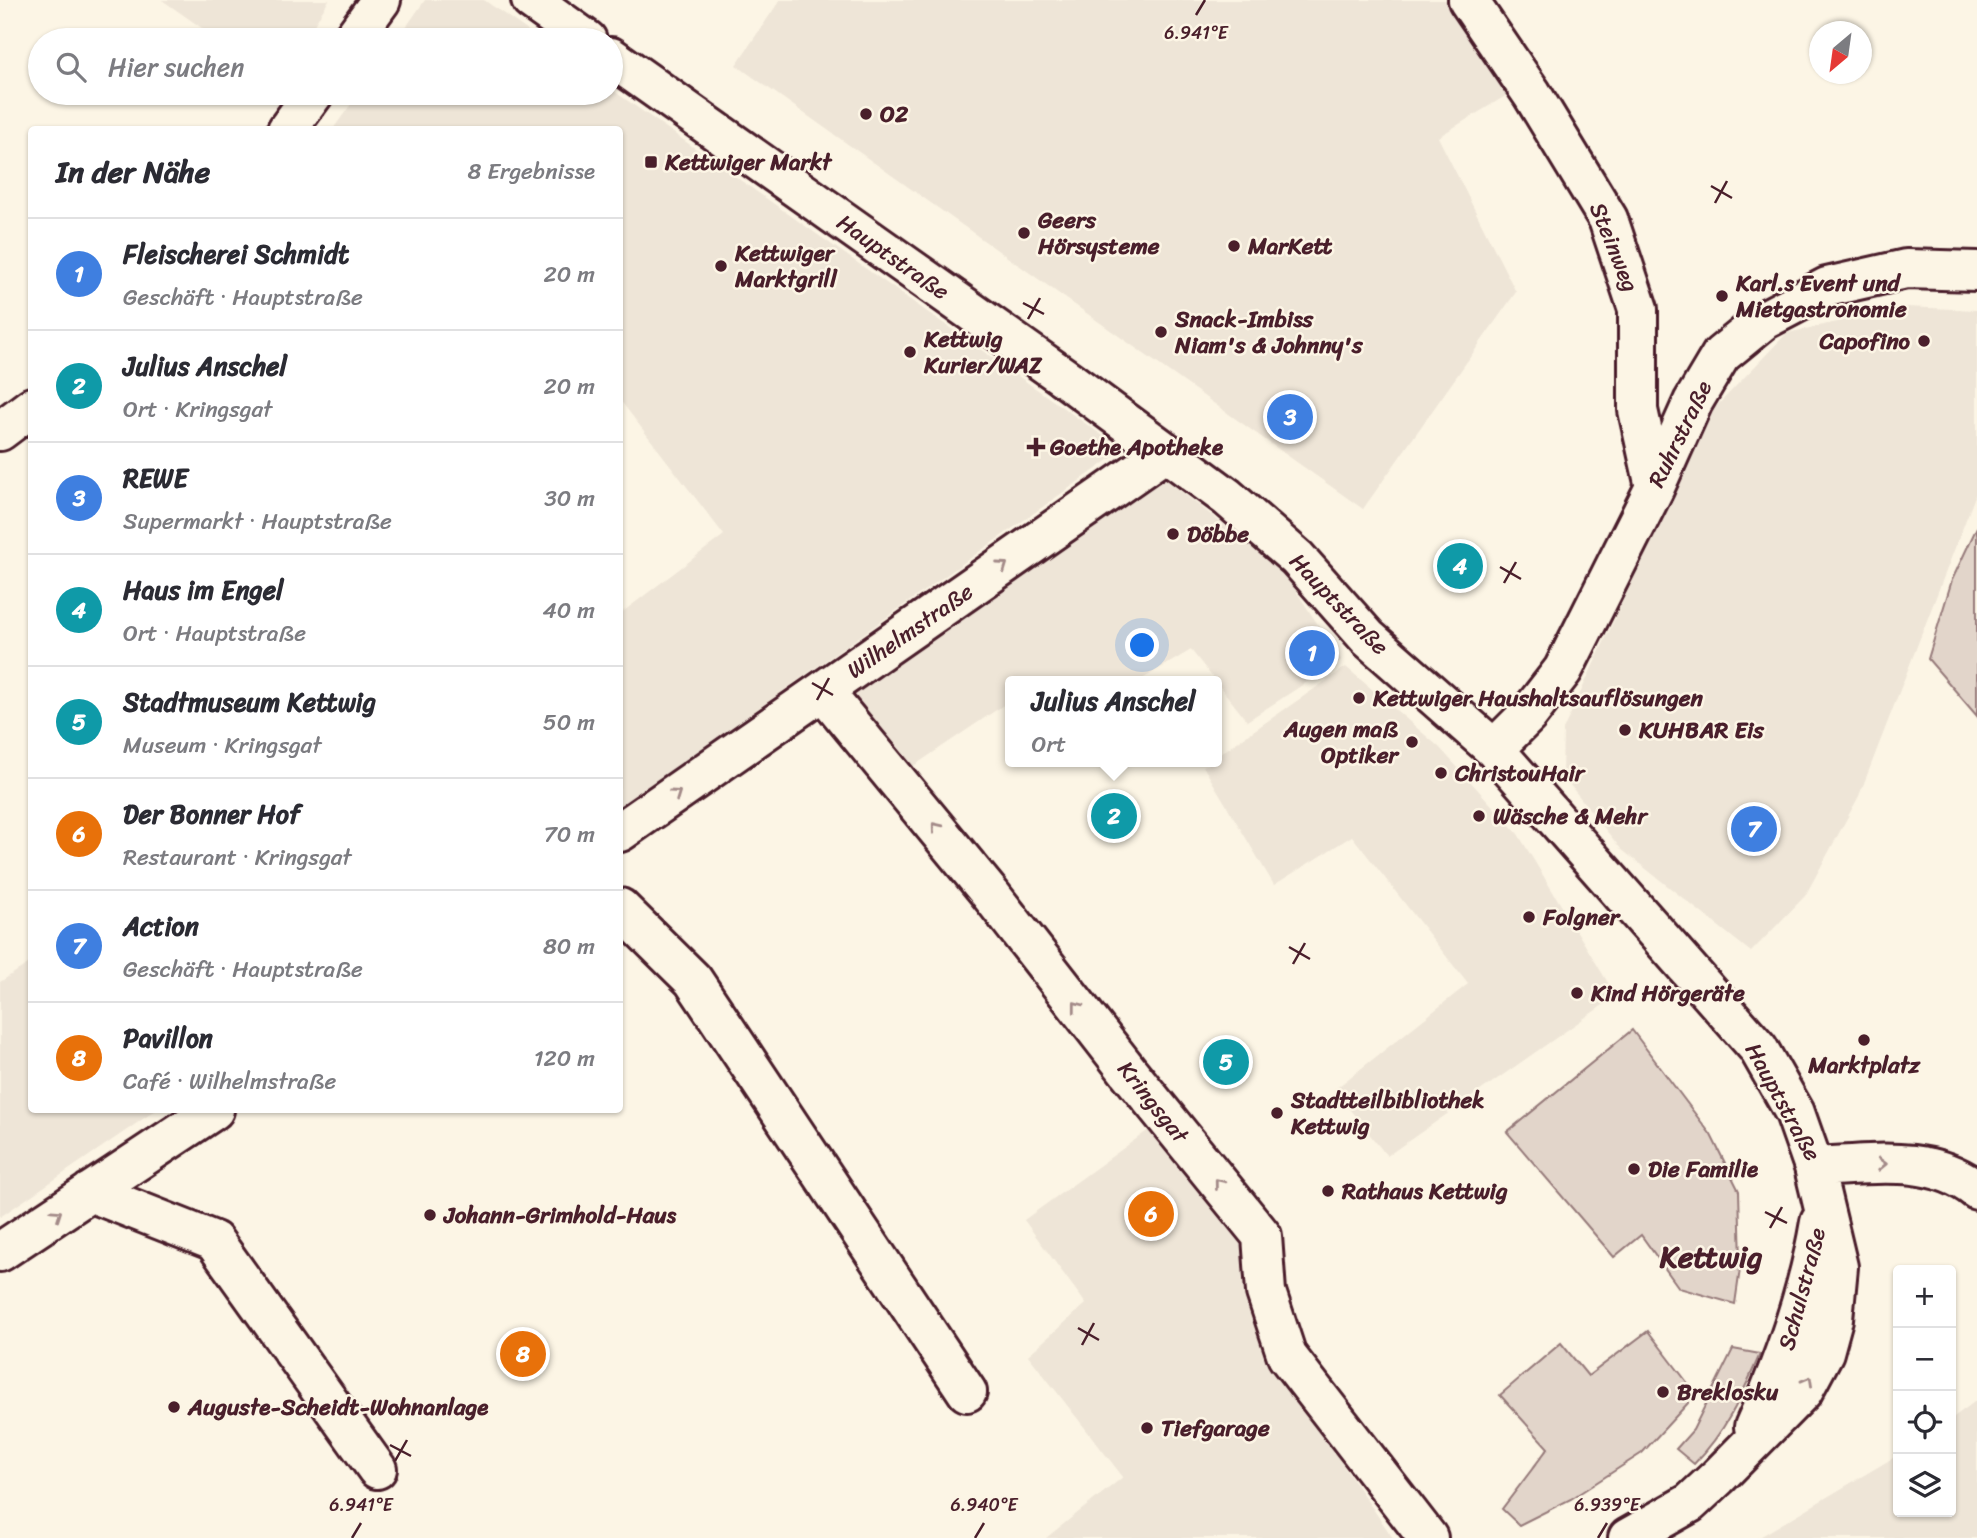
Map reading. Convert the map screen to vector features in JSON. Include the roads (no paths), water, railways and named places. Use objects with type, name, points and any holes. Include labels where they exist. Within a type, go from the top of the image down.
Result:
[{"type":"street","points":[[361,28],[381,0]]},
{"type":"street","points":[[531,0],[570,28]]},
{"type":"street","name":"Steinweg","points":[[1468,0],[1532,94],[1608,219],[1638,309],[1638,410],[1655,487]]},
{"type":"street","name":"Hauptstraße","points":[[623,65],[1068,380],[1227,497],[1297,558],[1368,638],[1494,749],[1758,1048],[1795,1113],[1814,1167],[1913,1163],[1966,1182],[1977,1190]]},
{"type":"street","points":[[290,126],[305,105]]},
{"type":"street","name":"Ruhrstraße","points":[[1494,749],[1528,715],[1563,670],[1655,487],[1693,402],[1721,355],[1764,320],[1827,287],[1906,269],[1977,271]]},
{"type":"street","points":[[0,431],[28,410]]},
{"type":"street","name":"Wilhelmstraße","points":[[623,830],[1164,453]]},
{"type":"street","name":"Kringsgat","points":[[824,692],[991,895],[1128,1071],[1262,1236],[1266,1292],[1287,1356],[1429,1538]]},
{"type":"street","points":[[623,911],[693,980],[967,1392]]},
{"type":"street","points":[[0,1252],[209,1113]]},
{"type":"street","name":"Schulstraße","points":[[1628,1538],[1668,1528],[1744,1448],[1779,1372],[1813,1266],[1822,1206],[1814,1167]]},
{"type":"street","points":[[90,1192],[214,1241],[377,1469]]},
{"type":"place","name":"O2","points":[[866,114]]},
{"type":"place","name":"Kettwiger Markt","points":[[651,162]]},
{"type":"place","name":"Geers Hörsysteme","points":[[1024,233]]},
{"type":"place","name":"MarKett","points":[[1234,246]]},
{"type":"place","name":"Kettwiger Marktgrill","points":[[721,266]]},
{"type":"place","name":"Karl.s Event und Mietgastronomie","points":[[1722,296]]},
{"type":"place","name":"Snack-Imbiss Niam's & Johnny's","points":[[1161,332]]},
{"type":"place","name":"Capofino","points":[[1924,341]]},
{"type":"place","name":"Kettwig Kurier/WAZ","points":[[910,352]]},
{"type":"place","name":"REWE","points":[[1290,417]]},
{"type":"place","name":"Goethe Apotheke","points":[[1036,447]]},
{"type":"place","name":"Döbbe","points":[[1173,534]]},
{"type":"place","name":"Haus im Engel","points":[[1460,566]]},
{"type":"place","name":"Fleischerei Schmidt","points":[[1312,653]]},
{"type":"place","name":"Kettwiger Haushaltsauflösungen","points":[[1359,698]]},
{"type":"place","name":"KUHBAR Eis","points":[[1625,730]]},
{"type":"place","name":"Augen maß Optiker","points":[[1412,742]]},
{"type":"place","name":"ChristouHair","points":[[1441,773]]},
{"type":"place","name":"Julius Anschel","points":[[1114,816]]},
{"type":"place","name":"Wäsche & Mehr","points":[[1479,816]]},
{"type":"place","name":"Action","points":[[1754,829]]},
{"type":"place","name":"Folgner","points":[[1529,917]]},
{"type":"place","name":"Kind Hörgeräte","points":[[1577,993]]},
{"type":"place","name":"Marktplatz","points":[[1864,1040]]},
{"type":"place","name":"Stadtmuseum Kettwig","points":[[1226,1062]]},
{"type":"place","name":"Stadtteilbibliothek Kettwig","points":[[1277,1113]]},
{"type":"place","name":"Die Familie","points":[[1634,1169]]},
{"type":"place","name":"Rathaus Kettwig","points":[[1328,1191]]},
{"type":"place","name":"Der Bonner Hof","points":[[1151,1214]]},
{"type":"place","name":"Johann-Grimhold-Haus","points":[[430,1215]]},
{"type":"place","name":"Pavillon","points":[[523,1354]]},
{"type":"place","name":"Breklosku","points":[[1663,1392]]},
{"type":"place","name":"Auguste-Scheidt-Wohnanlage","points":[[174,1407]]},
{"type":"place","name":"Tiefgarage","points":[[1147,1428]]},
{"type":"district","name":"Kettwig","points":[[1711,1257]]}]
